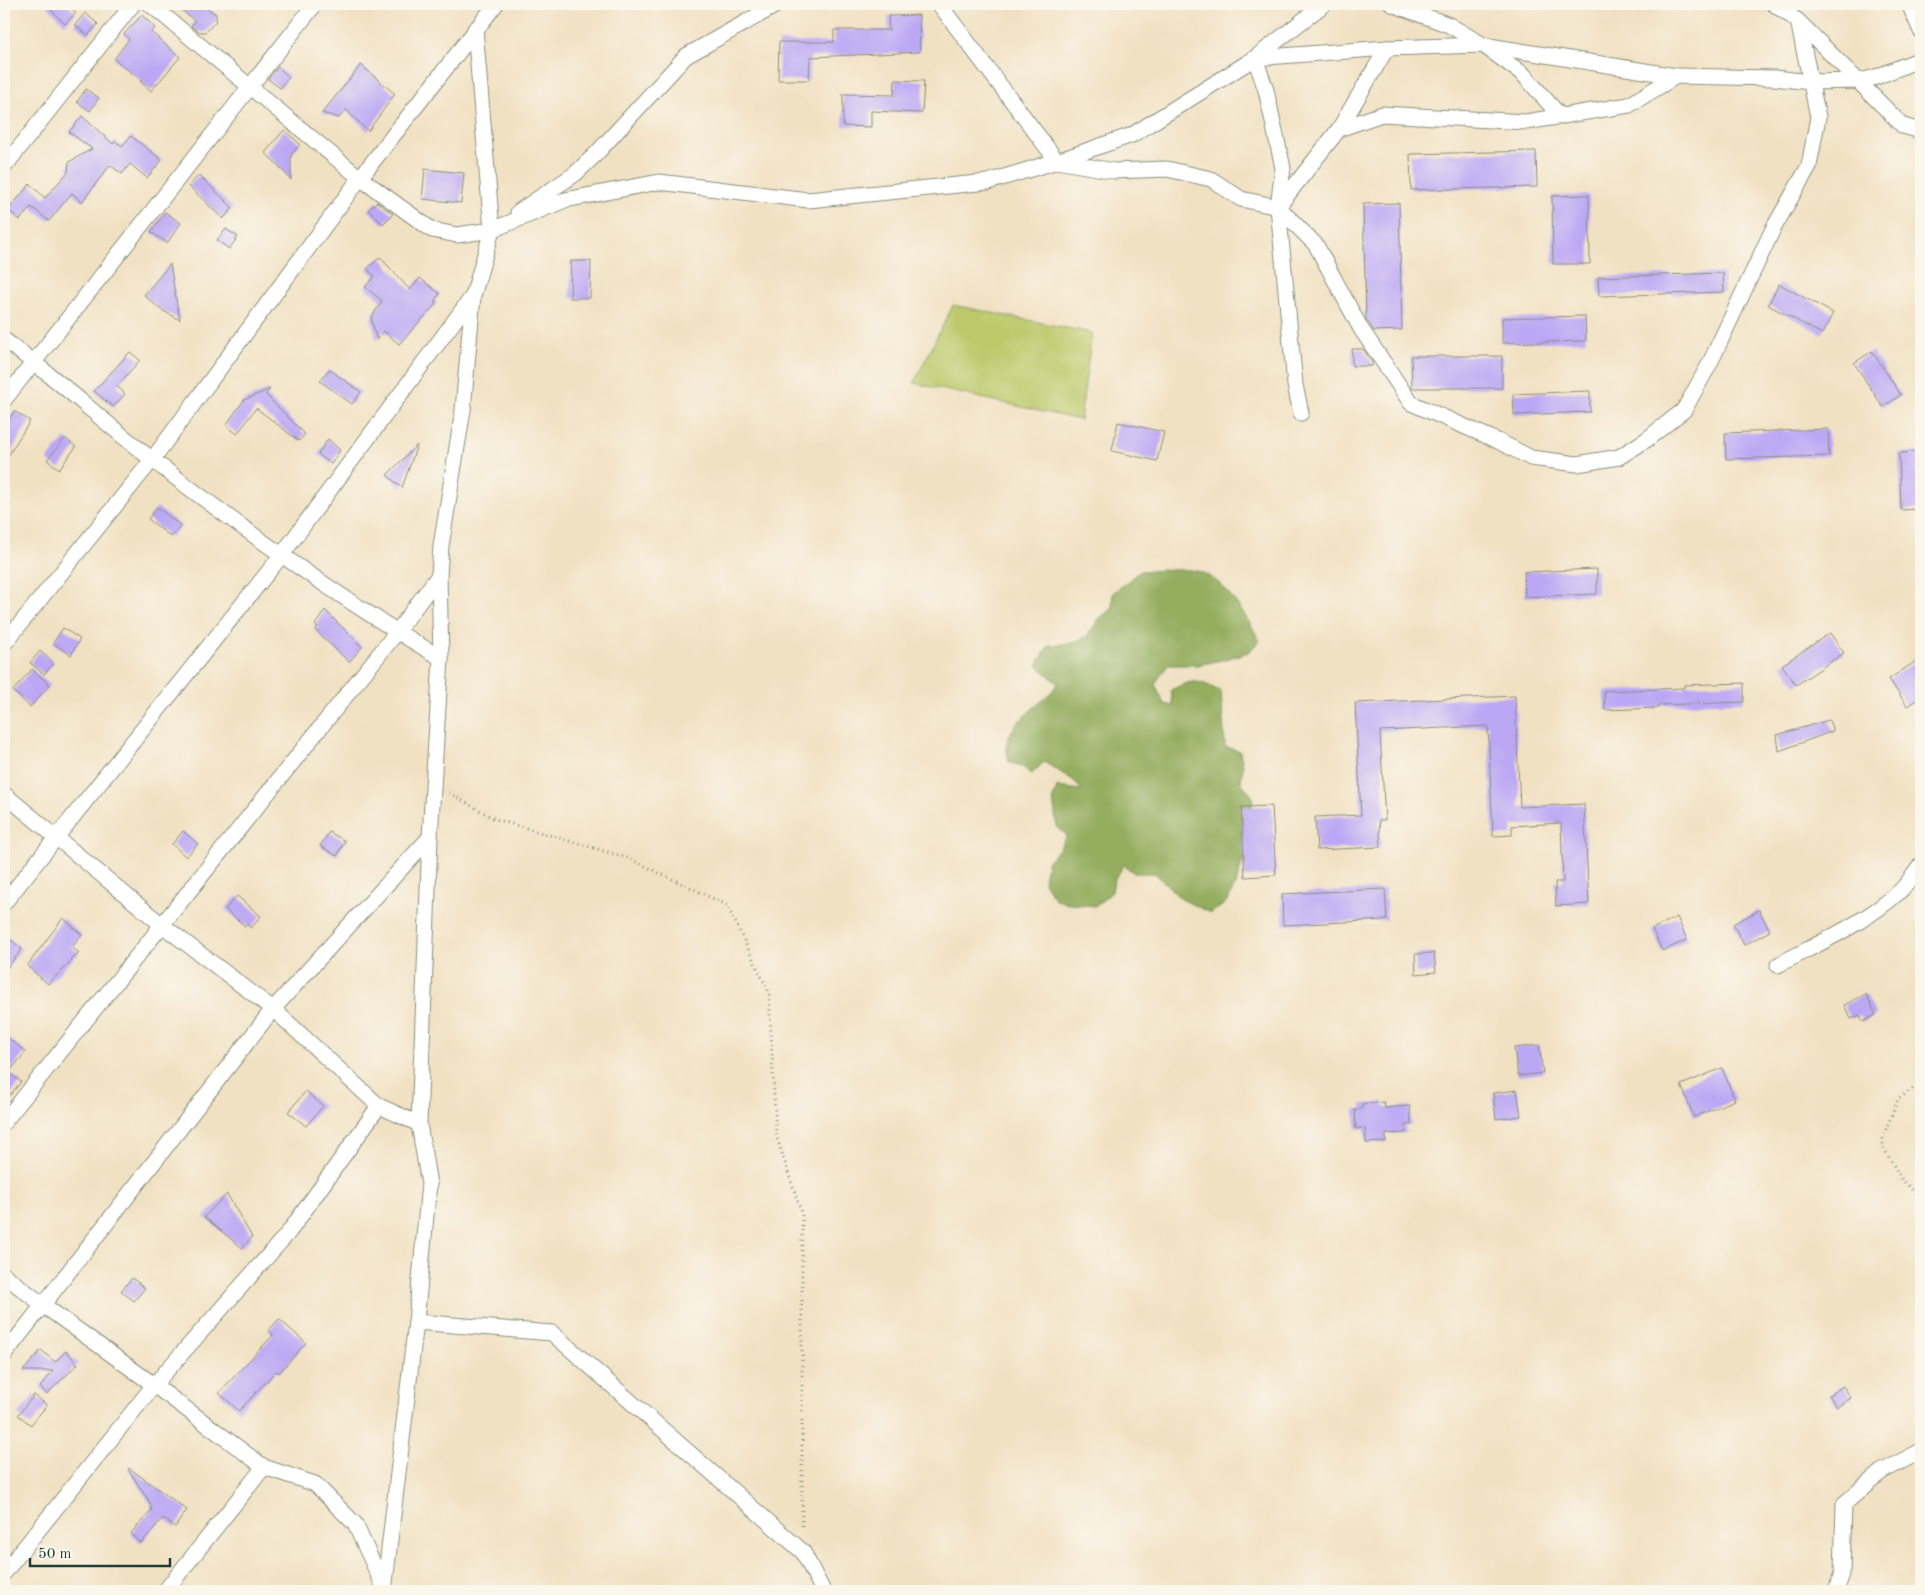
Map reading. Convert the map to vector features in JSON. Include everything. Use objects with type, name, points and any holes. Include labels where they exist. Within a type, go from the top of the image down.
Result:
[{"type":"street","points":[[4,167],[133,4]]},
{"type":"street","points":[[150,4],[360,178],[432,230],[457,235],[492,230],[565,200],[659,182],[808,200],[988,182],[1058,162],[1132,135],[1255,58],[1324,4]]},
{"type":"street","points":[[4,400],[315,4]]},
{"type":"street","points":[[4,644],[152,460],[360,178],[496,4]]},
{"type":"street","points":[[492,230],[575,174],[595,155],[686,56],[778,4]]},
{"type":"street","points":[[939,4],[1058,162],[1114,171],[1167,170],[1211,179],[1241,199],[1278,207],[1316,245],[1361,329],[1411,403],[1500,442],[1531,458],[1578,464],[1619,457],[1646,440],[1684,410],[1710,363],[1773,229],[1809,166],[1818,117],[1798,21]]},
{"type":"street","points":[[1392,4],[1449,25],[1483,45],[1523,74],[1562,117]]},
{"type":"street","points":[[1774,4],[1798,21],[1903,126],[1921,131]]},
{"type":"street","points":[[1909,4],[1921,31]]},
{"type":"street","points":[[384,1590],[416,1322],[429,1184],[419,1124],[430,837],[441,658],[439,575],[441,546],[463,410],[472,296],[492,230],[475,29]]},
{"type":"street","points":[[1255,58],[1387,48],[1483,45],[1676,76],[1774,78],[1811,82],[1860,81],[1876,78],[1921,59]]},
{"type":"street","points":[[1278,207],[1339,129],[1387,48]]},
{"type":"street","points":[[1255,58],[1266,90],[1283,168],[1278,207],[1295,385],[1300,413]]},
{"type":"street","points":[[1339,129],[1382,114],[1526,122],[1562,117],[1629,105],[1676,76]]},
{"type":"street","points":[[4,903],[281,556],[472,296]]},
{"type":"street","points":[[4,340],[34,361],[152,460],[281,556],[397,632],[441,658]]},
{"type":"street","points":[[4,1122],[397,632],[439,575]]},
{"type":"street","points":[[4,794],[162,925],[273,1009],[379,1106],[419,1124]]},
{"type":"street","points":[[4,1354],[273,1009],[430,837]]},
{"type":"street","points":[[1778,965],[1876,910],[1901,891],[1921,865]]},
{"type":"street","points":[[4,1573],[154,1385],[289,1232],[379,1106]]},
{"type":"street","points":[[4,1275],[42,1306],[154,1385],[264,1467],[315,1484],[356,1524],[384,1590]]},
{"type":"street","points":[[416,1322],[552,1333],[803,1552],[823,1591]]},
{"type":"street","points":[[1836,1591],[1842,1574],[1844,1504],[1881,1472],[1921,1451]]},
{"type":"street","points":[[165,1591],[264,1467]]},
{"type":"path","points":[[434,785],[495,819],[628,858],[727,905],[765,983],[769,992],[776,1135],[802,1215],[801,1506],[803,1552]]},
{"type":"path","points":[[1921,1083],[1898,1099],[1883,1137],[1883,1147],[1902,1180],[1921,1198]]},
{"type":"green space","points":[[953,305],[1092,333],[1080,420],[914,383]]},
{"type":"green space","points":[[1140,571],[1197,571],[1216,581],[1234,600],[1260,641],[1248,652],[1226,659],[1198,665],[1168,665],[1155,684],[1164,704],[1173,706],[1171,690],[1191,682],[1202,683],[1221,692],[1225,747],[1240,751],[1243,767],[1241,782],[1253,797],[1245,851],[1232,893],[1226,902],[1211,913],[1181,899],[1155,873],[1134,873],[1124,865],[1114,880],[1112,892],[1096,906],[1071,904],[1055,899],[1044,882],[1047,862],[1059,849],[1067,835],[1057,828],[1053,799],[1057,787],[1082,790],[1073,780],[1044,762],[1032,774],[1021,766],[1009,762],[1007,749],[1007,742],[1016,725],[1058,684],[1037,665],[1049,645],[1074,643],[1087,636],[1100,618],[1112,608],[1113,593]]},
{"type":"building","points":[[45,4],[66,4],[76,13],[65,24]]},
{"type":"building","points":[[174,4],[200,4],[216,14],[216,21],[206,32],[200,32],[191,26],[195,21]]},
{"type":"building","points":[[85,13],[98,24],[88,35],[75,25]]},
{"type":"building","points":[[142,15],[155,28],[151,32],[180,57],[151,91],[141,80],[114,59],[129,39],[124,34]]},
{"type":"building","points":[[919,15],[920,52],[810,57],[809,80],[778,80],[779,42],[834,42],[834,30],[889,30],[888,16]]},
{"type":"building","points":[[361,65],[395,94],[368,131],[346,110],[339,118],[322,113]]},
{"type":"building","points":[[278,67],[289,77],[280,88],[268,79]]},
{"type":"building","points":[[895,80],[924,81],[922,113],[871,111],[871,127],[843,126],[843,94],[894,95]]},
{"type":"building","points":[[86,89],[99,98],[90,111],[77,102]]},
{"type":"building","points":[[82,116],[113,144],[115,141],[122,146],[131,136],[162,160],[147,178],[130,164],[122,174],[110,165],[82,202],[72,193],[49,221],[31,207],[20,220],[8,210],[30,184],[45,198],[68,172],[69,162],[92,149],[69,132]]},
{"type":"building","points":[[284,130],[300,144],[291,155],[291,180],[265,153]]},
{"type":"building","points":[[1536,151],[1537,187],[1411,190],[1410,154]]},
{"type":"building","points":[[425,169],[464,173],[461,203],[422,199]]},
{"type":"building","points":[[199,175],[233,208],[223,219],[189,186]]},
{"type":"building","points":[[1589,195],[1590,264],[1553,264],[1552,196]]},
{"type":"building","points":[[377,202],[393,214],[383,224],[368,210]]},
{"type":"building","points":[[1399,203],[1402,330],[1374,331],[1366,319],[1363,204]]},
{"type":"building","points":[[165,212],[181,223],[167,243],[151,232]]},
{"type":"building","points":[[226,229],[238,237],[229,249],[217,240]]},
{"type":"building","points":[[380,257],[410,290],[420,278],[440,294],[435,300],[437,303],[399,344],[384,331],[377,340],[371,318],[382,301],[365,287],[375,276],[367,269]]},
{"type":"building","points":[[571,261],[591,261],[590,298],[570,298]]},
{"type":"building","points":[[170,264],[180,320],[160,309],[144,295]]},
{"type":"building","points":[[1723,273],[1724,292],[1599,296],[1598,277]]},
{"type":"building","points":[[1779,284],[1833,313],[1822,334],[1768,305]]},
{"type":"building","points":[[1585,316],[1586,341],[1502,343],[1502,318]]},
{"type":"building","points":[[1352,349],[1363,349],[1372,362],[1372,366],[1352,366]]},
{"type":"building","points":[[1872,351],[1901,395],[1883,407],[1854,363]]},
{"type":"building","points":[[130,352],[140,360],[117,386],[125,394],[113,407],[94,391]]},
{"type":"building","points":[[1411,356],[1502,356],[1502,388],[1412,388]]},
{"type":"building","points":[[329,369],[361,392],[352,404],[320,381]]},
{"type":"building","points":[[270,389],[266,395],[305,434],[299,441],[256,408],[237,434],[226,425],[244,400]]},
{"type":"building","points":[[1590,391],[1590,412],[1514,415],[1513,394]]},
{"type":"building","points":[[14,411],[30,421],[4,462],[4,428]]},
{"type":"building","points":[[1118,422],[1164,432],[1157,461],[1112,451]]},
{"type":"building","points":[[1828,429],[1829,456],[1726,459],[1725,433]]},
{"type":"building","points":[[65,438],[76,447],[59,469],[47,460]]},
{"type":"building","points":[[328,439],[340,450],[331,464],[318,454]]},
{"type":"building","points":[[417,445],[402,488],[387,475]]},
{"type":"building","points":[[1919,452],[1921,509],[1901,510],[1899,453]]},
{"type":"building","points":[[157,507],[181,526],[171,537],[148,519]]},
{"type":"building","points":[[1597,569],[1597,594],[1525,597],[1524,572]]},
{"type":"building","points":[[325,610],[362,647],[349,662],[315,630],[318,627],[315,625]]},
{"type":"building","points":[[63,628],[80,639],[71,655],[53,643]]},
{"type":"building","points":[[1830,633],[1844,653],[1796,685],[1782,665]]},
{"type":"building","points":[[40,651],[54,663],[44,674],[30,663]]},
{"type":"building","points":[[1921,658],[1921,697],[1907,706],[1889,679]]},
{"type":"building","points":[[32,669],[50,685],[30,707],[13,691]]},
{"type":"building","points":[[1744,683],[1744,702],[1658,705],[1658,708],[1605,710],[1604,691],[1684,688],[1684,685]]},
{"type":"building","points":[[1515,696],[1520,807],[1584,804],[1589,904],[1556,906],[1555,882],[1563,882],[1561,823],[1512,826],[1512,835],[1493,836],[1488,726],[1380,731],[1385,820],[1379,820],[1381,847],[1317,850],[1315,817],[1361,815],[1355,703]]},
{"type":"building","points":[[1829,720],[1833,731],[1779,751],[1777,735]]},
{"type":"building","points":[[1272,806],[1276,875],[1245,877],[1241,807]]},
{"type":"building","points":[[183,831],[198,844],[186,857],[172,844]]},
{"type":"building","points":[[329,832],[345,841],[337,856],[320,846]]},
{"type":"building","points":[[1385,889],[1387,920],[1283,925],[1282,894]]},
{"type":"building","points":[[237,896],[261,916],[251,928],[246,924],[245,926],[225,909]]},
{"type":"building","points":[[1759,910],[1770,931],[1744,945],[1733,924]]},
{"type":"building","points":[[1677,917],[1687,940],[1662,951],[1652,929]]},
{"type":"building","points":[[63,918],[82,935],[72,947],[79,953],[48,984],[27,966]]},
{"type":"building","points":[[4,934],[22,949],[4,972]]},
{"type":"building","points":[[1434,953],[1436,972],[1416,974],[1415,954]]},
{"type":"building","points":[[1866,994],[1876,1015],[1863,1022],[1860,1015],[1851,1019],[1844,1005]]},
{"type":"building","points":[[4,1035],[26,1052],[9,1072],[21,1082],[4,1102]]},
{"type":"building","points":[[1539,1045],[1543,1073],[1518,1076],[1514,1048]]},
{"type":"building","points":[[1722,1068],[1735,1100],[1694,1117],[1681,1085]]},
{"type":"building","points":[[1517,1090],[1521,1116],[1496,1119],[1493,1093]]},
{"type":"building","points":[[306,1091],[323,1106],[306,1126],[288,1112]]},
{"type":"building","points":[[1384,1102],[1385,1108],[1410,1106],[1411,1125],[1405,1125],[1406,1133],[1386,1134],[1386,1142],[1366,1143],[1365,1128],[1356,1129],[1355,1109],[1362,1109],[1362,1104]]},
{"type":"building","points":[[227,1194],[252,1237],[242,1248],[204,1217]]},
{"type":"building","points":[[132,1278],[145,1288],[134,1301],[121,1291]]},
{"type":"building","points":[[279,1319],[306,1343],[279,1373],[276,1371],[239,1411],[219,1393],[273,1335],[269,1330]]},
{"type":"building","points":[[41,1350],[55,1362],[66,1351],[78,1364],[47,1394],[40,1387],[53,1371],[23,1371]]},
{"type":"building","points":[[1843,1386],[1851,1398],[1837,1407],[1829,1395]]},
{"type":"building","points":[[34,1395],[47,1405],[31,1425],[18,1415]]},
{"type":"building","points":[[129,1468],[187,1510],[175,1527],[163,1518],[141,1543],[131,1533],[152,1510],[150,1508],[152,1506]]}]
